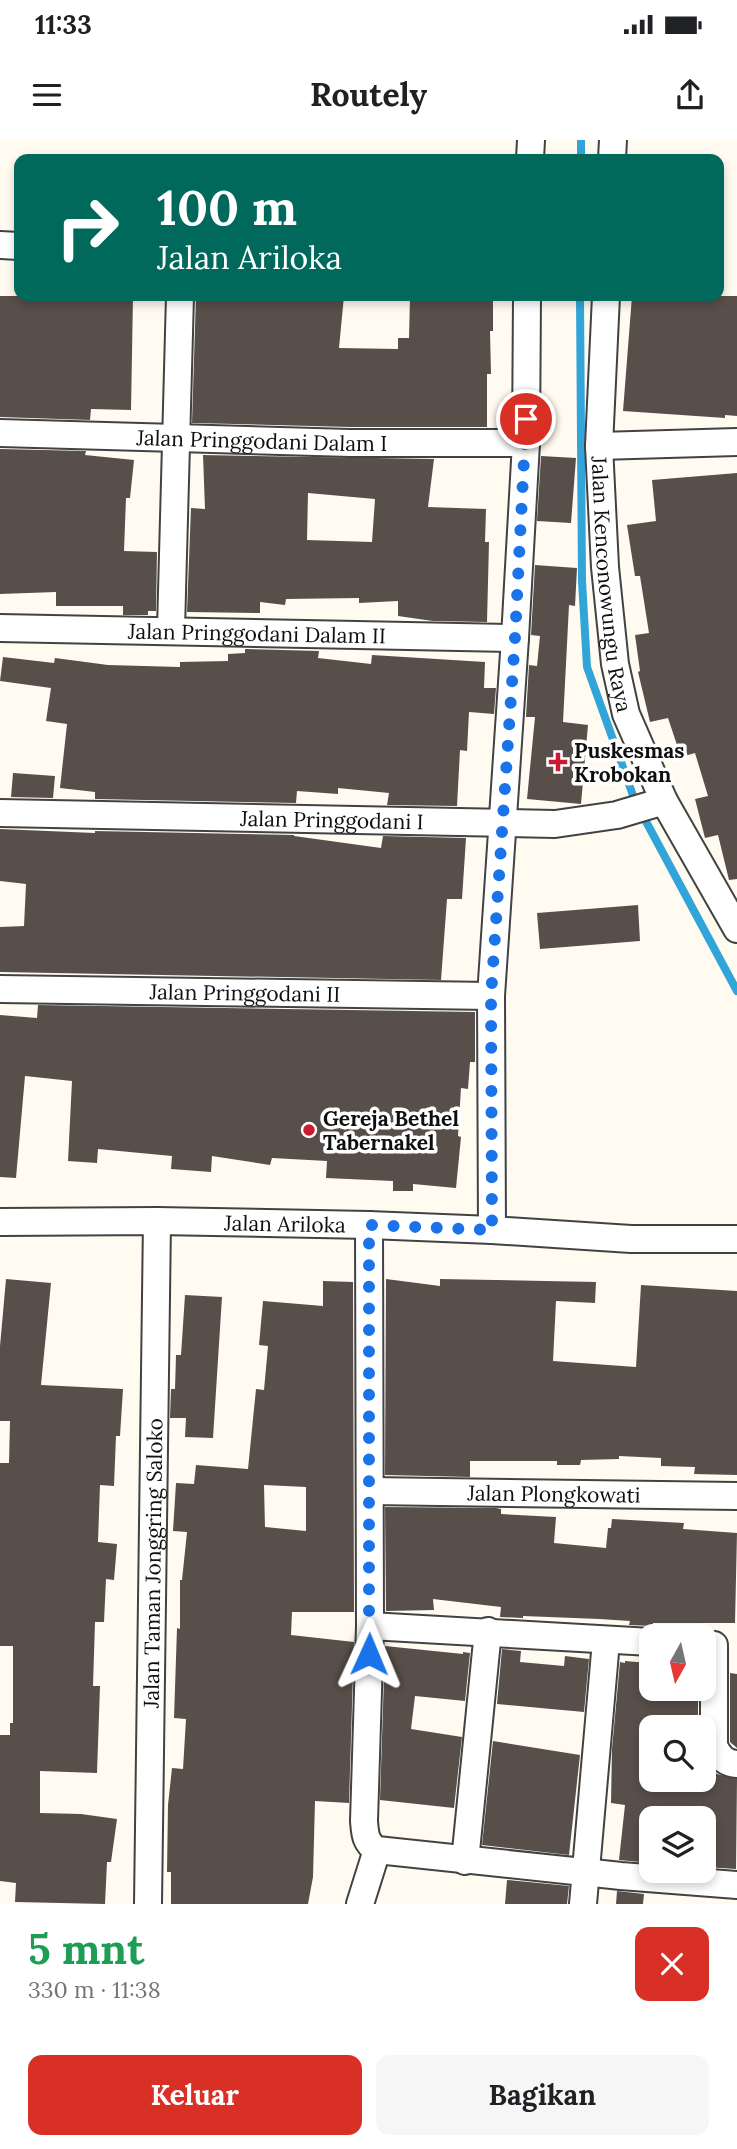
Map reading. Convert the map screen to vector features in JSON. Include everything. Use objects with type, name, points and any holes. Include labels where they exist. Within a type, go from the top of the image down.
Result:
[{"type":"street","points":[[171,629],[180,301]]},
{"type":"street","points":[[492,1230],[491,996],[526,443],[527,301]]},
{"type":"street","name":"Jalan Kenconowungu Raya","points":[[606,301],[599,446],[605,567],[615,664],[626,714],[659,803],[737,929]]},
{"type":"street","name":"Jalan Pringgodani Dalam I","points":[[0,433],[350,443],[526,443]]},
{"type":"street","points":[[599,446],[737,442]]},
{"type":"street","name":"Jalan Pringgodani Dalam II","points":[[0,628],[171,629],[515,638]]},
{"type":"street","name":"Jalan Pringgodani I","points":[[0,813],[555,824],[617,815],[659,803]]},
{"type":"street","name":"Jalan Pringgodani II","points":[[0,989],[491,996]]},
{"type":"street","name":"Jalan Ariloka","points":[[0,1222],[369,1225],[631,1240],[737,1239]]},
{"type":"street","name":"Jalan Taman Jonggring Saloko","points":[[148,1904],[157,1222]]},
{"type":"street","points":[[369,1225],[370,1626],[364,1821],[370,1846],[377,1850],[465,1861],[737,1885]]},
{"type":"street","name":"Jalan Plongkowati","points":[[370,1491],[737,1496]]},
{"type":"street","points":[[370,1626],[639,1641]]},
{"type":"street","points":[[465,1861],[488,1631]]},
{"type":"street","points":[[583,1904],[606,1640]]},
{"type":"street","points":[[718,1645],[714,1746],[720,1757],[737,1764]]},
{"type":"street","points":[[360,1904],[377,1850]]},
{"type":"building","points":[[0,296],[14,296],[14,301],[133,301],[131,410],[91,409],[90,420],[0,417]]},
{"type":"building","points":[[724,296],[737,296],[737,416],[725,415],[725,418],[623,411],[632,301],[724,301]]},
{"type":"building","points":[[196,301],[344,301],[339,348],[398,349],[398,338],[409,338],[410,301],[493,301],[493,331],[490,331],[491,374],[487,374],[487,427],[192,423]]},
{"type":"building","points":[[0,449],[86,451],[85,455],[134,460],[130,498],[126,498],[124,551],[157,552],[156,611],[148,611],[148,615],[123,615],[123,606],[56,606],[56,592],[0,594]]},
{"type":"building","points":[[203,455],[434,459],[428,507],[486,509],[485,542],[489,542],[487,622],[433,621],[398,616],[398,601],[359,603],[359,598],[286,599],[285,605],[260,602],[260,613],[187,612],[191,508],[205,509]],"holes":[[[308,493],[375,499],[372,542],[307,540]]]},
{"type":"building","points":[[541,456],[576,458],[571,523],[537,521]]},
{"type":"building","points":[[737,473],[737,879],[729,880],[718,835],[705,838],[695,799],[708,796],[695,753],[681,757],[668,718],[650,722],[638,672],[635,635],[649,633],[640,576],[635,576],[627,525],[656,521],[652,480]]},
{"type":"building","points":[[535,565],[577,568],[575,606],[569,605],[563,722],[588,725],[581,804],[527,799],[535,717],[526,717],[529,665],[537,666],[540,636],[531,635]]},
{"type":"building","points":[[245,649],[319,651],[318,658],[371,664],[372,655],[485,662],[484,688],[496,688],[494,714],[469,712],[467,751],[460,750],[457,806],[387,805],[389,793],[338,788],[338,794],[297,791],[296,803],[95,799],[95,792],[60,788],[67,724],[46,721],[51,688],[0,681],[3,657],[54,663],[55,658],[108,665],[180,667],[180,662],[228,661],[228,654],[245,653]]},
{"type":"building","points":[[13,773],[55,776],[53,798],[11,797]]},
{"type":"building","points":[[0,829],[294,835],[381,848],[383,836],[466,838],[462,899],[447,899],[441,980],[0,972],[0,927],[24,926],[26,884],[0,881]]},
{"type":"building","points":[[638,905],[640,941],[540,949],[537,913]]},
{"type":"building","points":[[38,1005],[475,1012],[475,1062],[470,1062],[468,1089],[461,1088],[458,1136],[461,1137],[456,1188],[413,1184],[413,1191],[393,1191],[393,1181],[326,1178],[327,1161],[272,1158],[270,1165],[212,1156],[211,1172],[171,1169],[172,1156],[98,1149],[97,1163],[68,1161],[72,1081],[25,1076],[16,1178],[0,1177],[0,1015],[37,1018]]},
{"type":"building","points":[[6,1279],[51,1283],[41,1385],[123,1389],[120,1436],[116,1436],[114,1486],[100,1485],[98,1542],[117,1544],[114,1580],[106,1579],[104,1622],[95,1622],[93,1686],[100,1686],[97,1773],[40,1771],[40,1813],[81,1814],[117,1819],[111,1862],[107,1862],[105,1904],[15,1902],[16,1883],[0,1881],[0,1735],[10,1735],[10,1723],[13,1723],[13,1646],[0,1646],[0,1463],[9,1463],[10,1421],[0,1421],[0,1346]]},
{"type":"building","points":[[386,1279],[440,1286],[440,1279],[596,1282],[595,1303],[556,1301],[553,1361],[636,1367],[641,1285],[737,1291],[737,1475],[694,1474],[695,1467],[661,1466],[661,1458],[619,1456],[619,1459],[581,1460],[580,1465],[557,1465],[557,1461],[470,1461],[470,1477],[385,1475]]},
{"type":"building","points":[[323,1281],[353,1282],[354,1612],[292,1612],[291,1635],[354,1642],[349,1803],[315,1801],[313,1877],[308,1904],[171,1904],[171,1872],[167,1872],[168,1805],[172,1768],[183,1769],[186,1719],[174,1718],[177,1628],[180,1629],[180,1580],[187,1532],[173,1531],[176,1483],[194,1484],[196,1465],[248,1469],[256,1389],[264,1390],[268,1346],[259,1345],[263,1301],[323,1306]],"holes":[[[264,1485],[306,1487],[306,1531],[265,1527]]]},
{"type":"building","points":[[185,1295],[222,1297],[213,1438],[185,1437],[186,1418],[170,1418],[171,1389],[175,1389],[176,1355],[181,1355]]},
{"type":"building","points":[[385,1507],[496,1508],[501,1509],[501,1514],[556,1517],[554,1543],[606,1548],[612,1519],[684,1523],[683,1529],[737,1533],[735,1623],[639,1625],[629,1625],[630,1621],[599,1619],[500,1617],[501,1607],[433,1599],[434,1610],[386,1611]]},
{"type":"building","points":[[385,1646],[470,1653],[465,1701],[415,1696],[411,1729],[462,1737],[454,1808],[380,1800]]},
{"type":"building","points":[[502,1649],[521,1651],[520,1662],[564,1666],[565,1656],[589,1659],[584,1712],[497,1704]]},
{"type":"building","points":[[620,1662],[639,1662],[639,1701],[698,1701],[698,1715],[639,1715],[639,1792],[716,1792],[716,1773],[737,1779],[736,1869],[716,1868],[716,1806],[639,1806],[639,1862],[619,1860],[625,1805],[611,1803],[612,1749]]},
{"type":"building","points":[[730,1673],[737,1674],[737,1748],[730,1742]]},
{"type":"building","points":[[493,1741],[580,1755],[569,1855],[482,1845]]},
{"type":"building","points":[[507,1880],[569,1886],[567,1904],[505,1904]]},
{"type":"building","points":[[617,1891],[644,1894],[643,1904],[616,1904]]},
{"type":"waterway","points":[[581,140],[581,154]]},
{"type":"waterway","points":[[580,301],[582,581],[587,667],[635,801],[737,991]]},
{"type":"place","name":"Puskesmas Krobokan","points":[[558,762]]},
{"type":"place","name":"Gereja Bethel Tabernakel","points":[[309,1130]]},
{"type":"route","points":[[369,1654],[369,1225],[492,1230],[491,996],[515,638],[526,419]]}]
